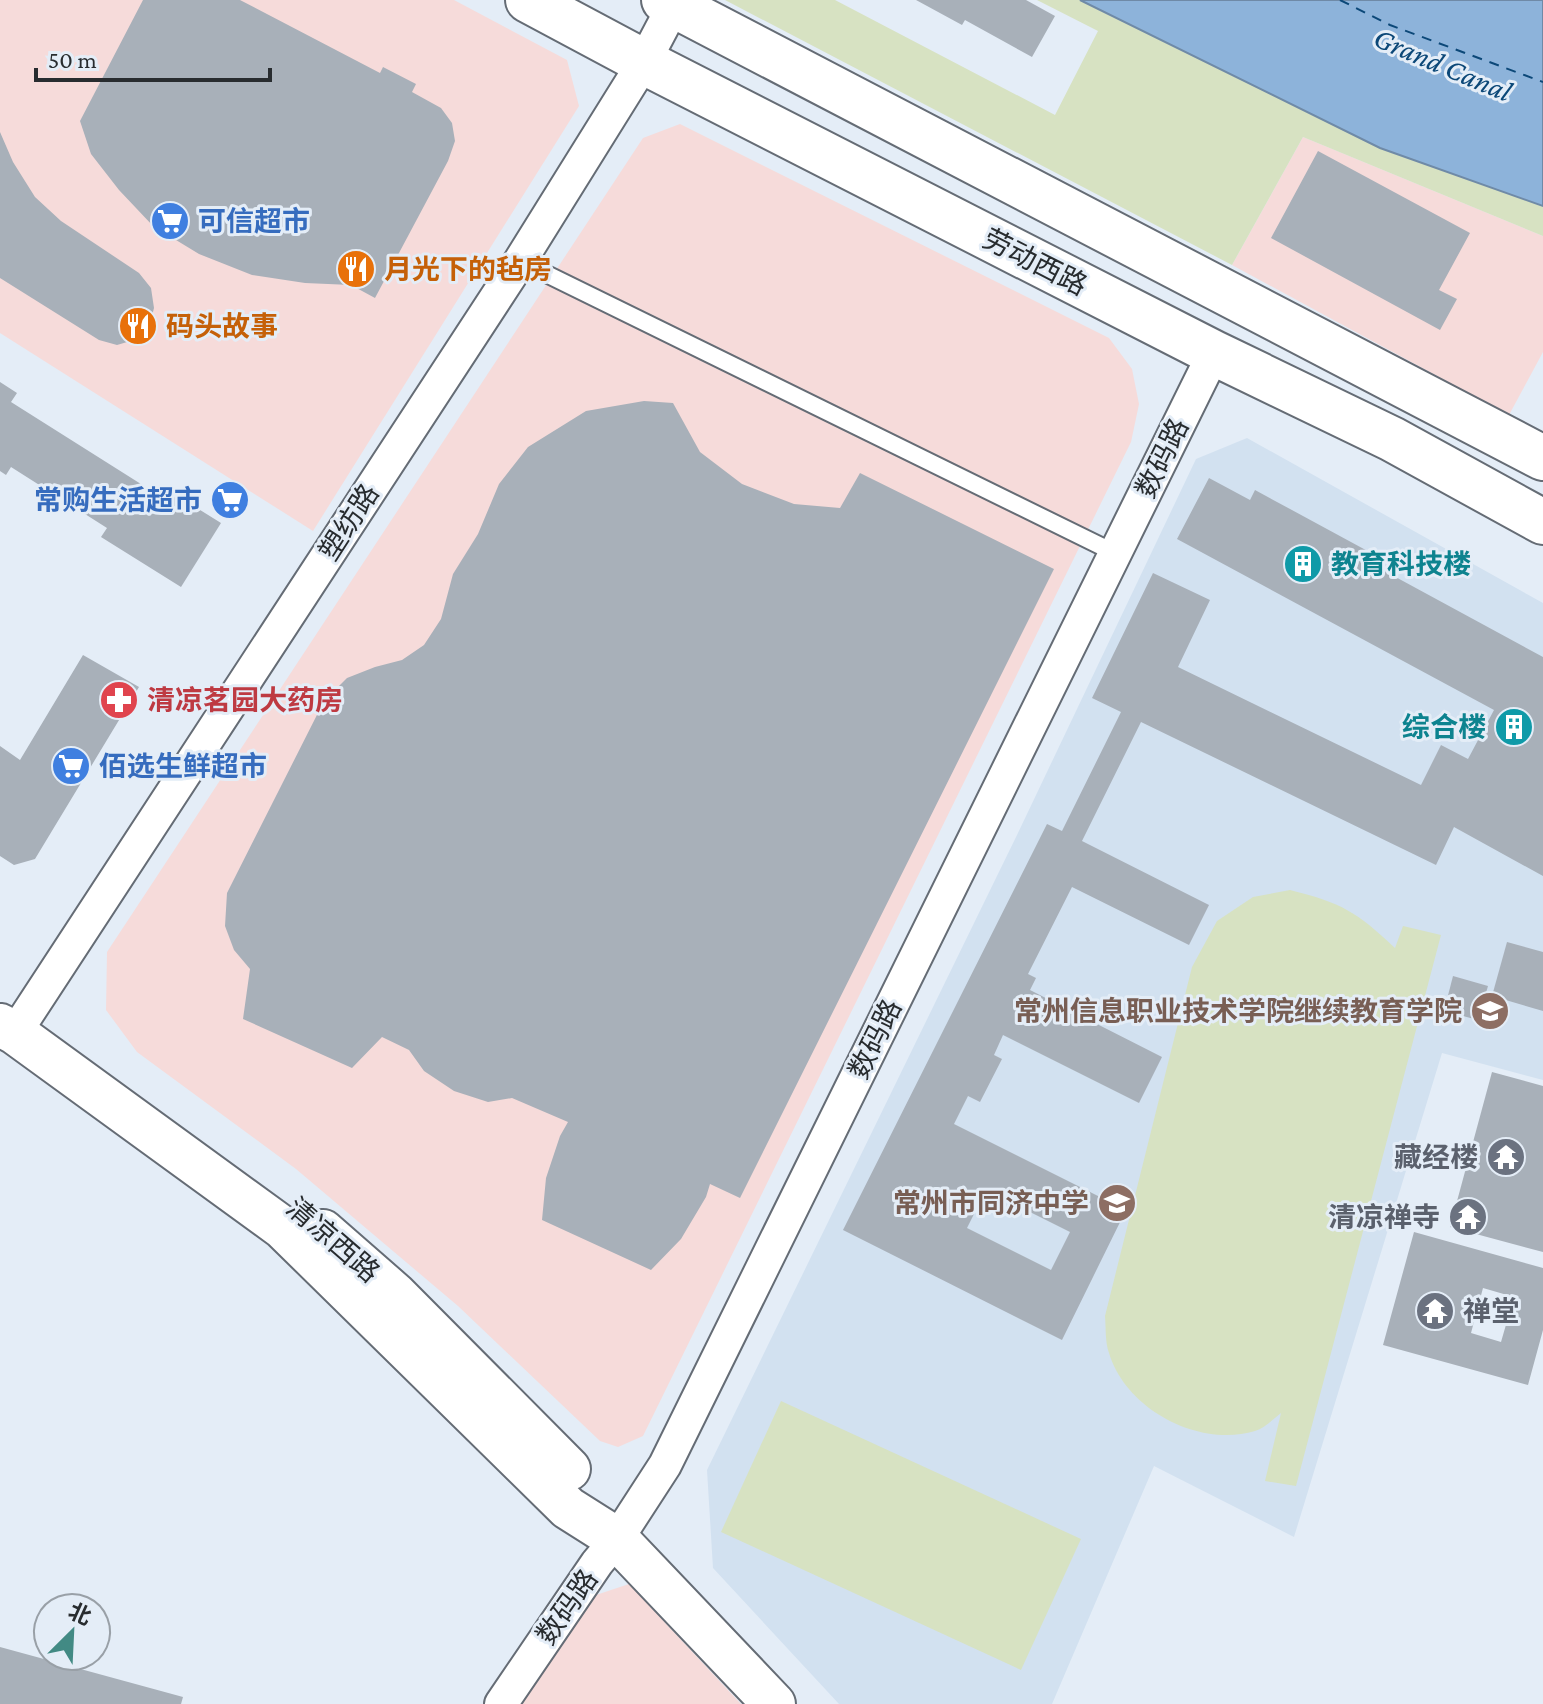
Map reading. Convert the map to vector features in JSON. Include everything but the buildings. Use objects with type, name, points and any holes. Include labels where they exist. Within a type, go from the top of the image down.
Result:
[{"type":"main road","name":"劳动西路","points":[[528,0],[1214,353],[1392,439],[1543,522]]},
{"type":"main road","points":[[669,2],[1543,458]]},
{"type":"street","name":"塑纺路","points":[[9,1021],[520,261],[644,62],[669,2]]},
{"type":"street","name":"数码路","points":[[501,1704],[665,1465],[1214,353]]},
{"type":"street","name":"清凉西路","points":[[9,1021],[292,1203],[395,1294],[586,1486],[617,1539],[774,1704]]},
{"type":"lane","points":[[520,261],[1115,553]]},
{"type":"shaded area","points":[[0,0],[454,0],[567,60],[579,106],[313,531],[0,333]]},
{"type":"shaded area","points":[[680,124],[1109,338],[1132,369],[1139,404],[1131,442],[643,1436],[618,1447],[600,1441],[458,1306],[296,1169],[137,1052],[106,1010],[107,952],[643,138]]},
{"type":"shaded area","points":[[1303,137],[1543,236],[1543,352],[1509,415],[1232,265]]},
{"type":"shaded area","name":"常州市同济中学","points":[[1247,438],[1543,603],[1543,1080],[1442,1053],[1294,1537],[1154,1466],[1052,1704],[839,1704],[713,1568],[707,1470],[1017,835],[1196,459]]},
{"type":"shaded area","points":[[629,1584],[741,1704],[519,1704],[593,1596]]},
{"type":"green space","points":[[725,0],[835,0],[1055,115],[1098,31],[1037,0],[1080,0],[1380,148],[1543,206],[1543,236],[1303,137],[1232,265]]},
{"type":"green space","points":[[1290,890],[1348,910],[1395,948],[1403,926],[1441,935],[1296,1486],[1265,1481],[1281,1413],[1259,1430],[1234,1435],[1189,1429],[1168,1420],[1131,1392],[1118,1373],[1108,1349],[1105,1316],[1192,967],[1217,921],[1253,897]]},
{"type":"green space","points":[[781,1401],[1081,1539],[1021,1670],[721,1532]]},
{"type":"water","name":"Grand Canal","points":[[1080,0],[1543,0],[1543,206],[1380,148]]},
{"type":"ferry route","points":[[1340,0],[1390,25],[1543,82]]},
{"type":"place","name":"可信超市","points":[[170,221]]},
{"type":"place","name":"月光下的毡房","points":[[356,269]]},
{"type":"place","name":"码头故事","points":[[138,326]]},
{"type":"place","name":"常购生活超市","points":[[230,500]]},
{"type":"place","name":"教育科技楼","points":[[1303,564]]},
{"type":"place","name":"清凉茗园大药房","points":[[119,700]]},
{"type":"place","name":"综合楼","points":[[1514,727]]},
{"type":"place","name":"佰选生鲜超市","points":[[71,766]]},
{"type":"place","name":"常州信息职业技术学院继续教育学院","points":[[1490,1011]]},
{"type":"place","name":"藏经楼","points":[[1506,1157]]},
{"type":"place","name":"常州市同济中学","points":[[1117,1203]]},
{"type":"place","name":"清凉禅寺","points":[[1468,1217]]},
{"type":"place","name":"禅堂","points":[[1435,1311]]}]
